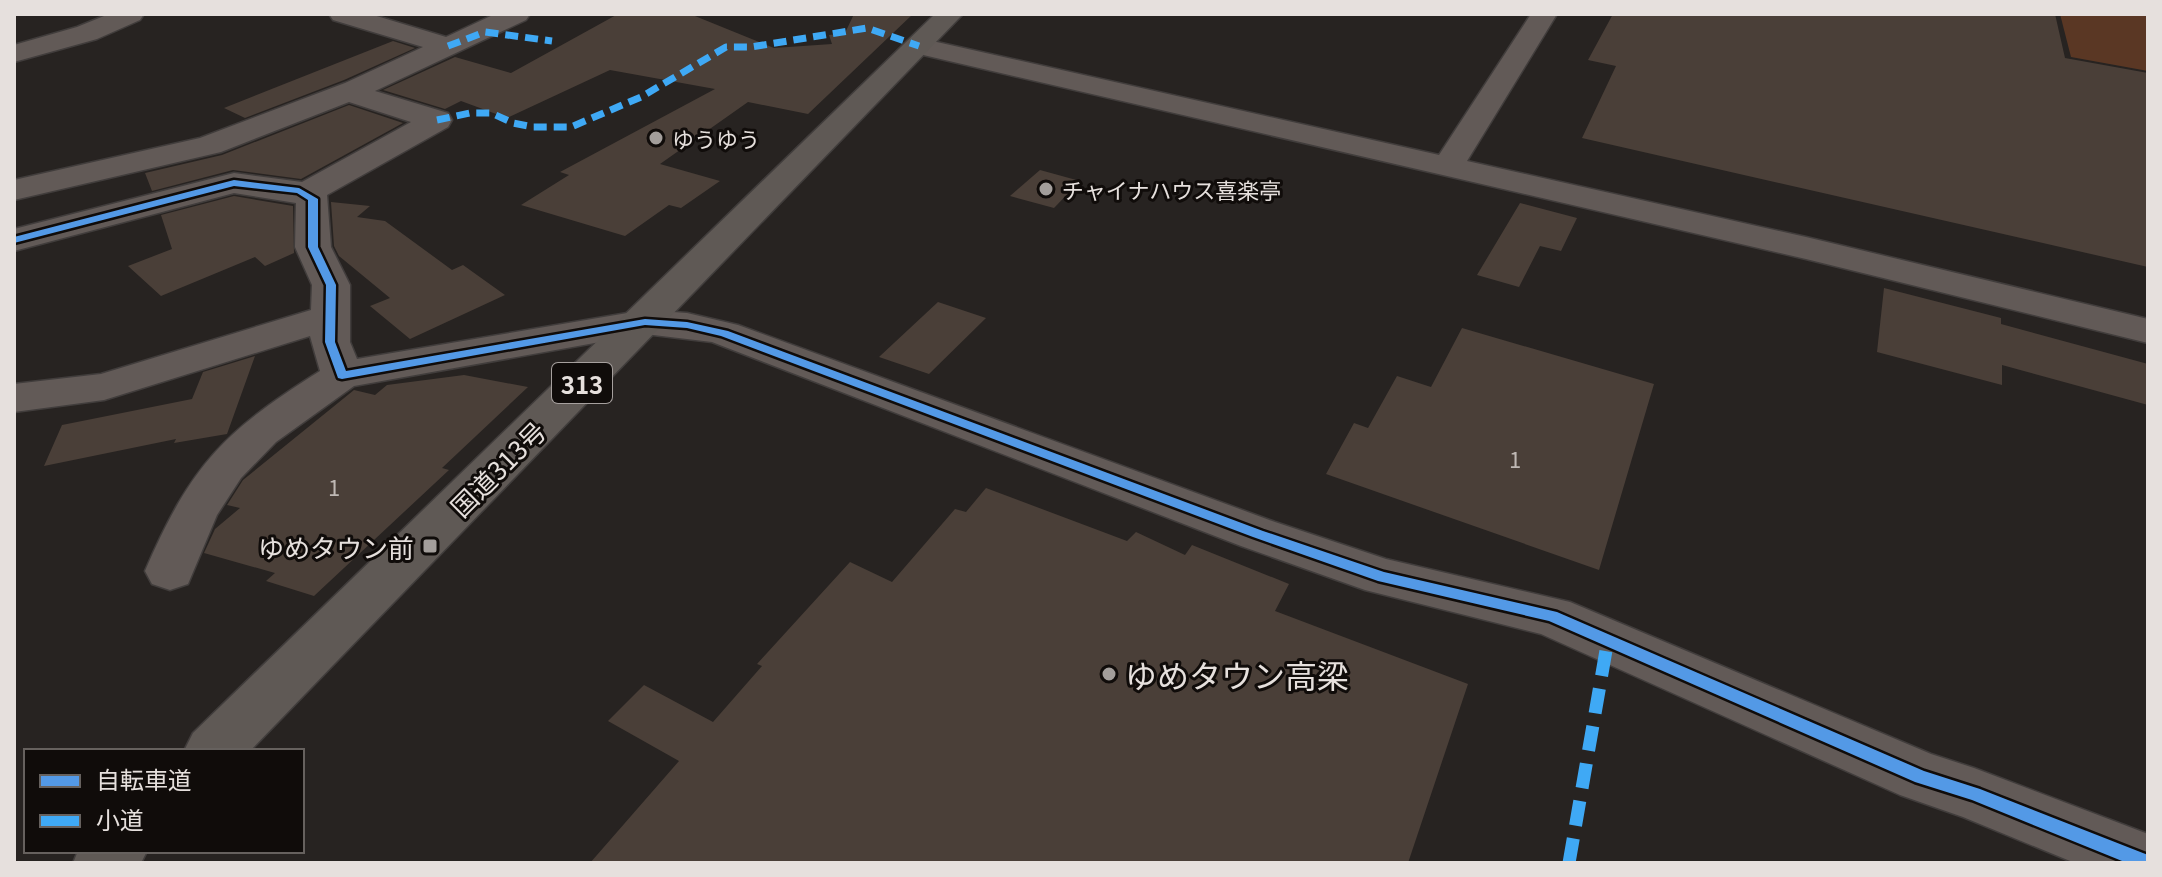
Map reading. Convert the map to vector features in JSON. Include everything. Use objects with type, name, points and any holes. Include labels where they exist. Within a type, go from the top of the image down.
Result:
[{"type":"highway","name":"国道313号","points":[[215,749],[950,14]]},
{"type":"street","points":[[14,54],[87,33],[131,14]]},
{"type":"street","points":[[342,14],[448,46]]},
{"type":"street","points":[[14,190],[210,145],[348,92],[517,14]]},
{"type":"street","points":[[1448,166],[1544,14]]},
{"type":"street","points":[[919,46],[1448,166],[2148,331]]},
{"type":"street","points":[[305,194],[437,120],[348,92]]},
{"type":"street","points":[[14,240],[234,183],[305,194],[313,199],[313,247],[331,285],[330,342],[342,375]]},
{"type":"street","points":[[14,398],[104,387],[330,317]]},
{"type":"street","points":[[170,571],[197,507],[227,463],[275,420],[342,375],[645,322],[687,325],[724,333],[1258,534],[1383,577],[1552,616],[1921,777],[1974,794],[2147,863]]},
{"type":"shaded area","points":[[2060,14],[2148,14],[2148,71],[2071,57]]},
{"type":"building","points":[[618,14],[690,14],[774,48],[832,44],[829,35],[845,33],[854,14],[913,14],[808,114],[748,102],[660,164],[720,181],[681,208],[669,205],[625,236],[521,205],[569,175],[560,172],[715,89],[610,70],[507,118],[461,101],[445,109],[383,90],[455,57],[511,73]]},
{"type":"building","points":[[1613,14],[2055,14],[2065,58],[2148,73],[2148,267],[1582,138],[1616,66],[1588,60]]},
{"type":"building","points":[[393,41],[415,48],[344,80],[245,118],[224,108]]},
{"type":"building","points":[[349,105],[403,123],[301,179],[233,170],[152,191],[145,173],[222,155]]},
{"type":"building","name":"チャイナハウス喜楽亭","points":[[1040,170],[1080,181],[1054,208],[1010,196]]},
{"type":"building","points":[[234,196],[293,206],[294,253],[265,266],[255,257],[161,296],[128,266],[172,249],[161,215]]},
{"type":"building","points":[[331,202],[370,206],[357,217],[385,221],[452,270],[463,265],[505,295],[410,339],[370,306],[390,298],[339,256],[334,246]]},
{"type":"building","points":[[1520,203],[1577,218],[1561,251],[1540,246],[1519,287],[1477,275]]},
{"type":"building","points":[[1884,288],[2001,318],[2001,324],[2148,364],[2148,405],[2002,365],[2002,385],[1877,352]]},
{"type":"building","points":[[938,302],[986,318],[929,374],[879,357]]},
{"type":"building","points":[[1462,328],[1654,384],[1599,570],[1326,474],[1354,423],[1368,428],[1397,376],[1431,387]]},
{"type":"building","points":[[255,356],[227,434],[174,443],[176,439],[44,466],[62,425],[192,399],[203,372]]},
{"type":"building","points":[[464,375],[528,387],[442,468],[449,470],[314,596],[266,581],[275,573],[204,553],[215,529],[240,508],[227,505],[243,480],[354,390],[375,395],[387,385]]},
{"type":"building","name":"ゆめタウン高梁","points":[[986,488],[1127,541],[1136,532],[1185,555],[1192,545],[1289,584],[1275,611],[1468,684],[1408,863],[590,863],[679,761],[608,721],[644,685],[713,722],[762,666],[757,664],[850,562],[892,582],[955,509],[966,512]]},
{"type":"marked path","points":[[437,120],[470,113],[491,113],[513,123],[533,127],[571,127],[641,97],[726,47],[751,47],[867,28],[919,46]]},
{"type":"marked path","points":[[448,46],[485,32],[552,41]]},
{"type":"marked path","points":[[1569,863],[1608,639]]},
{"type":"cycle path","points":[[14,240],[234,183],[299,191],[313,199],[313,247],[331,285],[330,342],[342,375],[645,322],[687,325],[724,333],[1258,534],[1383,577],[1552,616],[1921,777],[1974,794],[2147,863]]},
{"type":"place","name":"ゆうゆう","points":[[656,138]]},
{"type":"place","name":"チャイナハウス喜楽亭","points":[[1046,189]]},
{"type":"place","name":"ゆめタウン前","points":[[430,546]]},
{"type":"place","name":"ゆめタウン高梁","points":[[1109,674]]}]
